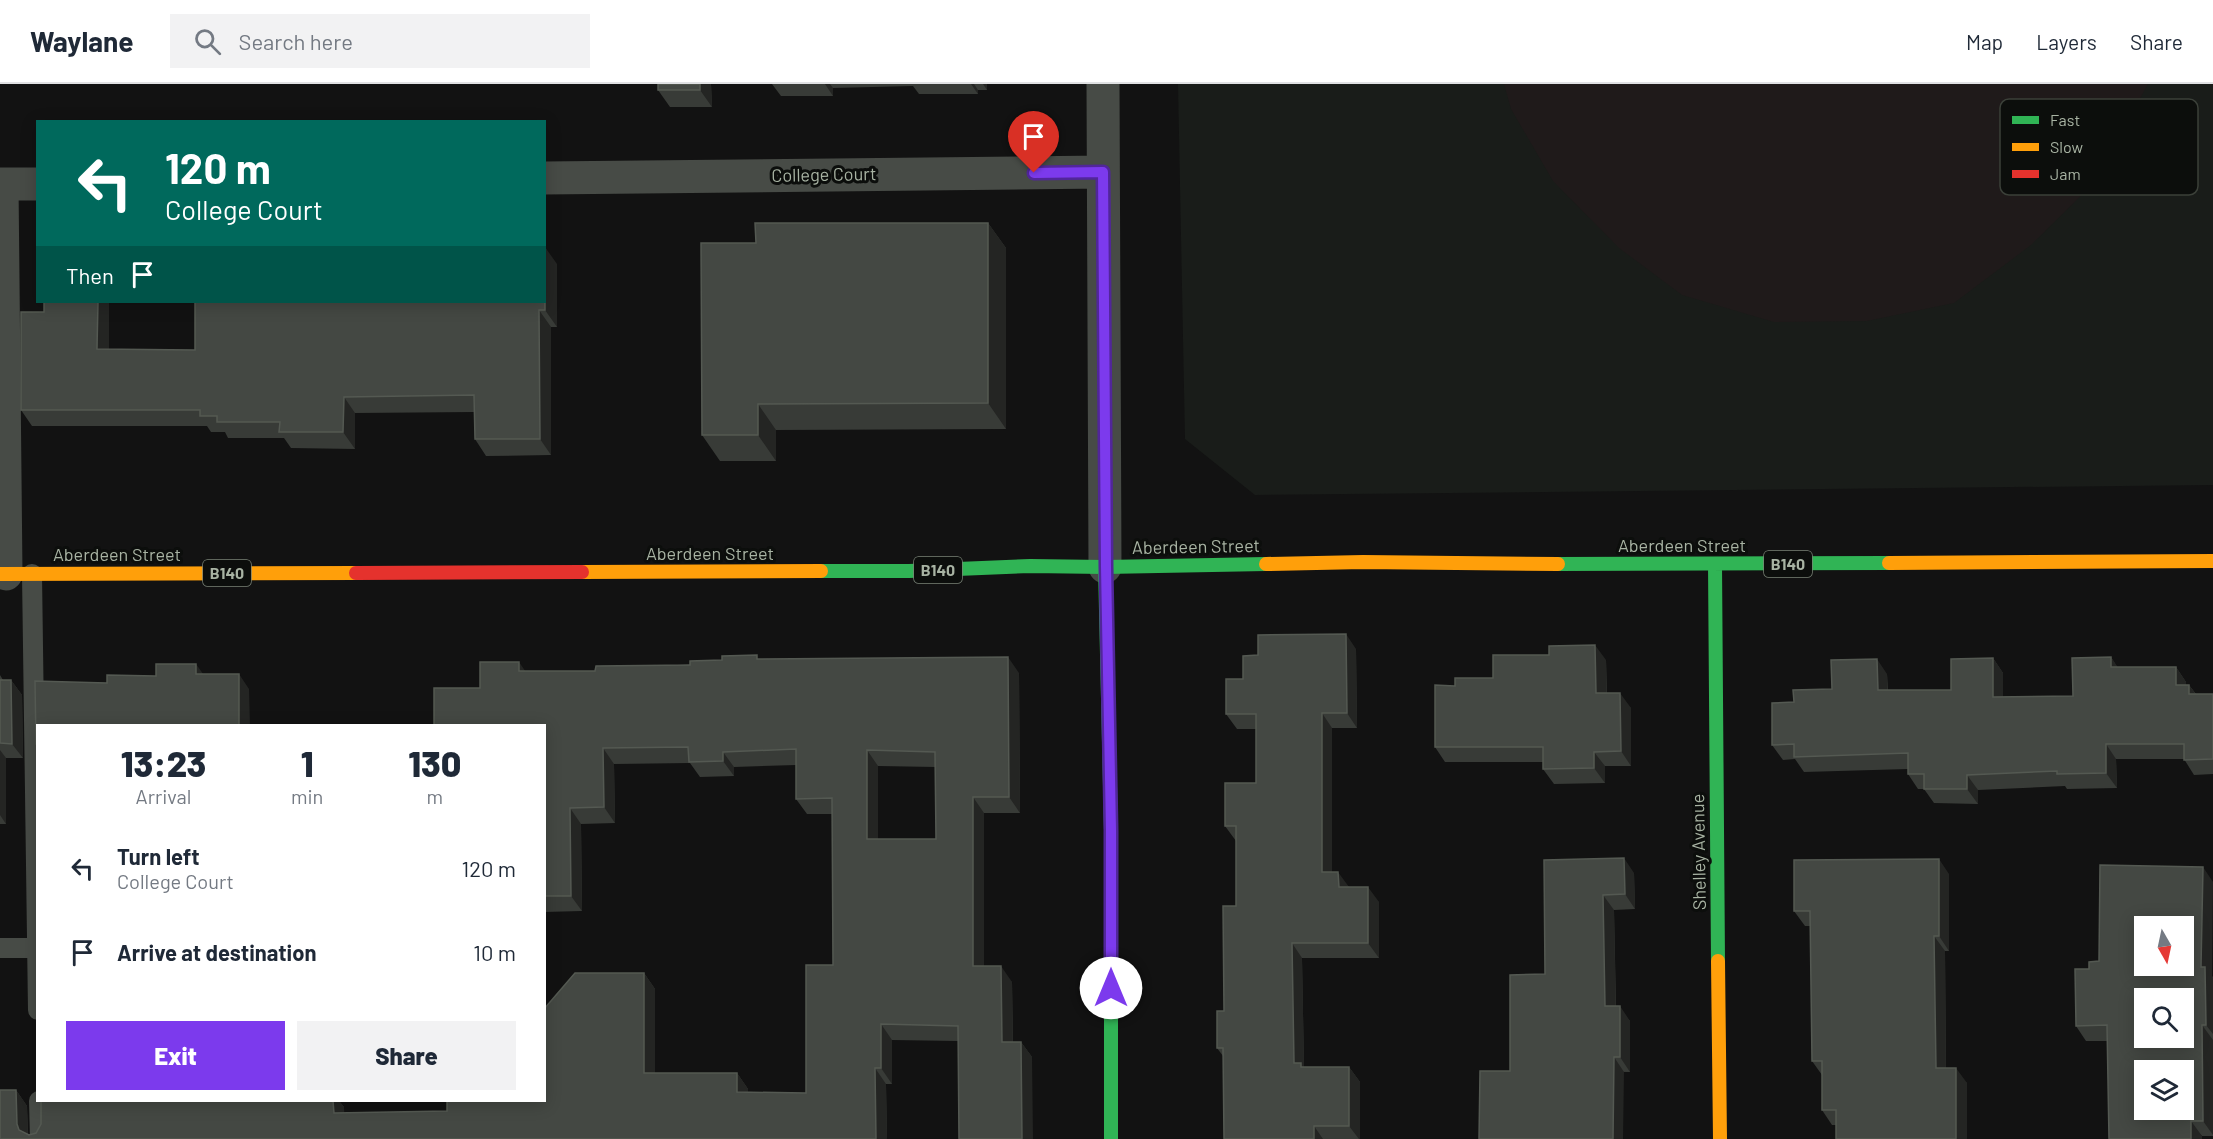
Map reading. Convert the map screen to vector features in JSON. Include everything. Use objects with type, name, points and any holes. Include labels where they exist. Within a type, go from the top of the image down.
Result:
[{"type":"main road","name":"Aberdeen Street","points":[[13,574],[885,571],[1030,566],[1106,567],[1363,562],[1715,564],[2213,561]]},
{"type":"main road","name":"Shelley Avenue","points":[[1715,564],[1720,1139]]},
{"type":"main road","points":[[1106,567],[1111,830],[1111,1139]]},
{"type":"street","points":[[1103,84],[1106,567]]},
{"type":"street","name":"College Court","points":[[546,178],[1103,172]]},
{"type":"street","points":[[13,574],[2,184],[36,184]]},
{"type":"lane","points":[[0,948],[36,948],[13,574]]},
{"type":"lane","points":[[39,1102],[40,1139]]},
{"type":"shaded area","points":[[1178,84],[2213,84],[2213,485],[1255,495],[1185,439]]},
{"type":"shaded area","points":[[1504,84],[2148,84],[2140,99],[2000,99],[2000,195],[2082,195],[2031,245],[1954,303],[1867,321],[1774,322],[1682,295],[1619,248],[1553,181],[1511,109]]},
{"type":"building","points":[[658,84],[700,84],[700,90],[658,90]]},
{"type":"building","points":[[755,223],[988,223],[988,403],[758,404],[758,435],[702,435],[701,243],[756,243]]},
{"type":"building","points":[[44,303],[98,303],[97,349],[195,350],[195,303],[545,303],[545,310],[539,310],[540,439],[475,439],[474,395],[344,397],[343,432],[279,432],[280,422],[217,422],[217,416],[200,416],[200,410],[21,410],[21,312],[44,312]]},
{"type":"building","points":[[1346,634],[1347,713],[1322,713],[1322,872],[1338,872],[1339,887],[1368,887],[1368,943],[1292,943],[1294,1063],[1301,1063],[1301,1067],[1349,1067],[1349,1126],[1314,1126],[1314,1139],[1224,1139],[1223,1048],[1217,1048],[1217,1011],[1224,1011],[1223,906],[1236,906],[1236,826],[1225,826],[1225,783],[1256,783],[1256,714],[1226,714],[1226,679],[1243,679],[1243,656],[1258,655],[1258,635]]},
{"type":"building","points":[[1595,645],[1596,693],[1620,693],[1621,751],[1594,752],[1594,768],[1543,769],[1543,747],[1435,747],[1435,685],[1455,686],[1455,678],[1493,678],[1493,655],[1549,655],[1549,646]]},
{"type":"building","points":[[757,655],[757,659],[1008,657],[1009,797],[973,797],[973,966],[1001,966],[1002,1042],[1021,1042],[1022,1139],[959,1139],[958,1026],[881,1024],[881,1068],[875,1068],[876,1139],[0,1139],[0,1090],[16,1090],[17,1124],[19,1130],[29,1135],[36,1133],[41,1124],[41,1102],[333,1102],[334,1113],[447,1111],[447,1102],[546,1102],[546,1007],[575,973],[644,973],[644,1073],[737,1073],[737,1092],[806,1093],[806,965],[833,965],[832,798],[796,799],[796,749],[723,752],[723,761],[689,762],[688,747],[603,748],[604,807],[570,808],[571,896],[546,896],[546,724],[434,724],[434,688],[480,688],[480,662],[519,662],[519,671],[595,671],[596,666],[690,665],[690,661],[722,660],[722,656]],"holes":[[[867,750],[935,752],[936,839],[867,839]]]},
{"type":"building","points":[[2111,657],[2111,667],[2176,667],[2176,685],[2189,685],[2189,694],[2213,694],[2213,759],[2184,760],[2184,744],[2106,744],[2106,773],[2057,774],[2057,771],[1967,775],[1967,789],[1924,789],[1924,774],[1908,774],[1908,753],[1794,757],[1794,744],[1772,745],[1772,703],[1794,702],[1793,690],[1832,689],[1831,660],[1877,659],[1878,690],[1951,690],[1951,659],[1993,658],[1993,697],[2073,696],[2072,658]]},
{"type":"building","points":[[156,664],[196,664],[196,674],[239,674],[239,724],[36,724],[36,744],[35,681],[107,683],[107,675],[156,676]]},
{"type":"building","points":[[0,680],[11,680],[12,744],[0,743]]},
{"type":"building","points":[[1624,858],[1625,894],[1603,895],[1605,1006],[1620,1006],[1620,1057],[1614,1057],[1613,1139],[1479,1139],[1480,1071],[1510,1071],[1510,975],[1545,974],[1544,860]]},
{"type":"building","points":[[1939,859],[1939,936],[1934,936],[1936,1068],[1956,1068],[1956,1139],[1836,1139],[1836,1110],[1822,1110],[1822,1061],[1812,1061],[1810,911],[1794,911],[1794,860]]},
{"type":"building","points":[[2100,865],[2203,867],[2201,967],[2205,967],[2206,1025],[2202,1025],[2203,1121],[2191,1121],[2191,1139],[2109,1139],[2107,1025],[2076,1026],[2075,969],[2089,969],[2089,962],[2099,961]]},
{"type":"traffic: fast","points":[[1558,564],[1889,563]]},
{"type":"traffic: fast","points":[[821,571],[1266,564]]},
{"type":"traffic: fast","points":[[1715,564],[1718,961]]},
{"type":"traffic: fast","points":[[1105,567],[1111,830],[1111,1139]]},
{"type":"traffic: slow","points":[[1889,563],[2213,561]]},
{"type":"traffic: slow","points":[[1266,564],[1363,562],[1558,564]]},
{"type":"traffic: slow","points":[[582,572],[821,571]]},
{"type":"traffic: slow","points":[[0,574],[356,573]]},
{"type":"traffic: slow","points":[[1718,961],[1720,1139]]},
{"type":"traffic: jam","points":[[356,573],[582,572]]},
{"type":"route","points":[[1034,173],[1103,172],[1111,988]]}]
